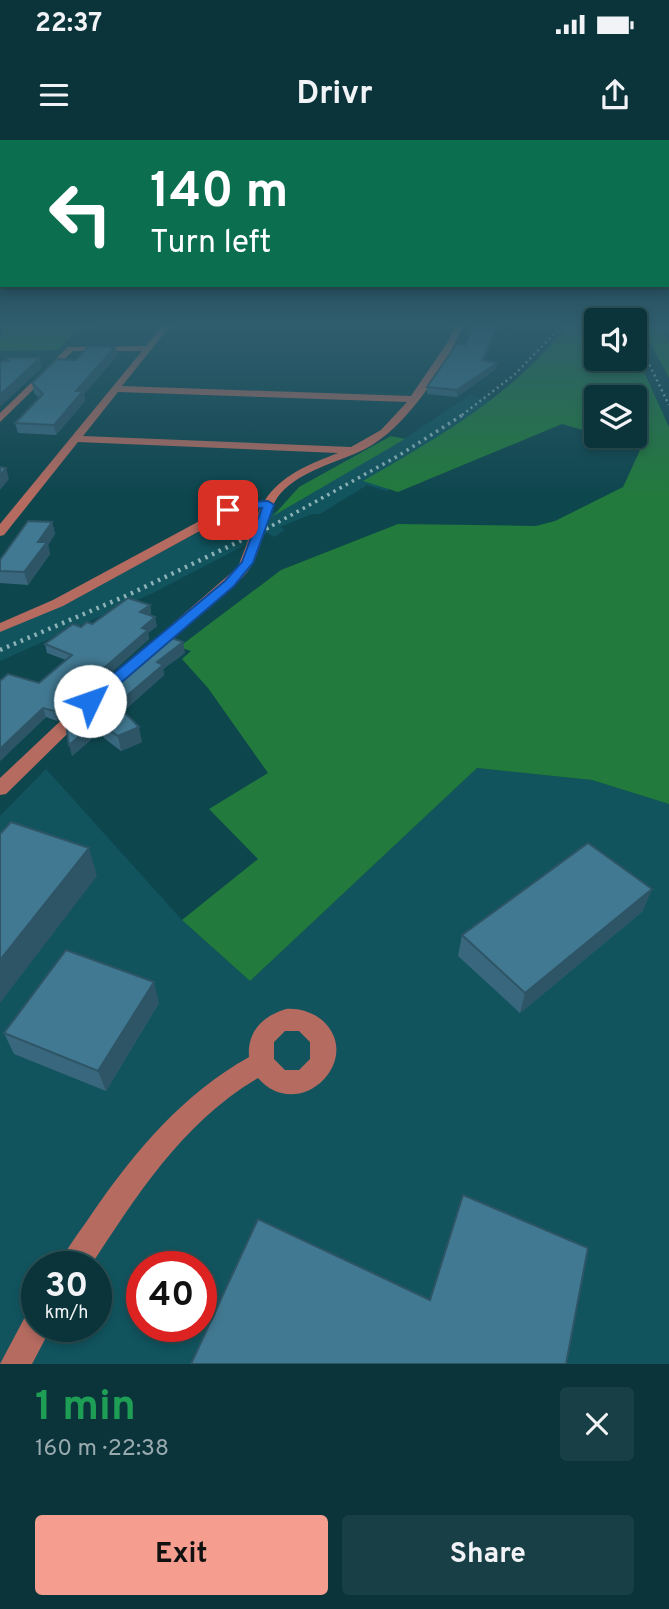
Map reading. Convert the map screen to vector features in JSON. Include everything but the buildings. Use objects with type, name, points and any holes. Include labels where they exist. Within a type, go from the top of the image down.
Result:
[{"type":"street","points":[[0,419],[37,382]]},
{"type":"street","points":[[0,532],[121,382]]},
{"type":"street","points":[[142,657],[237,577],[251,556],[268,505],[278,489],[386,430],[423,382]]},
{"type":"street","points":[[115,389],[411,399]]},
{"type":"street","points":[[75,439],[353,450]]},
{"type":"street","points":[[0,628],[66,599],[228,510],[241,505],[268,505]]},
{"type":"street","points":[[0,789],[120,674]]},
{"type":"street","points":[[84,1251],[143,1169],[183,1119],[220,1087],[261,1063]]},
{"type":"street","points":[[15,1364],[28,1342]]},
{"type":"shaded area","points":[[470,395],[504,403],[413,468],[387,491],[367,485],[320,514],[312,514],[280,527],[285,530],[274,537],[268,533],[155,592],[0,661],[0,632],[71,601],[226,517],[241,516],[251,523],[279,510],[404,439]]},
{"type":"shaded area","points":[[477,768],[592,780],[669,804],[669,1364],[0,1364],[0,816],[46,769],[182,920],[250,981]]},
{"type":"green space","points":[[512,382],[649,382],[669,427],[669,804],[592,780],[477,768],[250,981],[182,920],[258,859],[209,809],[268,773],[208,688],[182,659],[191,651],[179,647],[281,570],[398,524],[536,526],[555,521],[623,487],[641,448],[647,448],[647,385],[584,385],[584,430],[562,424],[398,492],[363,481],[473,413]]},
{"type":"green space","points":[[391,436],[405,439],[273,516],[299,487]]},
{"type":"railway","points":[[462,415],[505,382]]},
{"type":"railway","points":[[658,382],[669,405]]},
{"type":"railway","points":[[266,529],[398,456],[464,414]]},
{"type":"railway","points":[[0,650],[128,595],[269,527]]},
{"type":"route","points":[[90,701],[237,577],[247,563],[268,505],[249,504],[228,510]]}]
